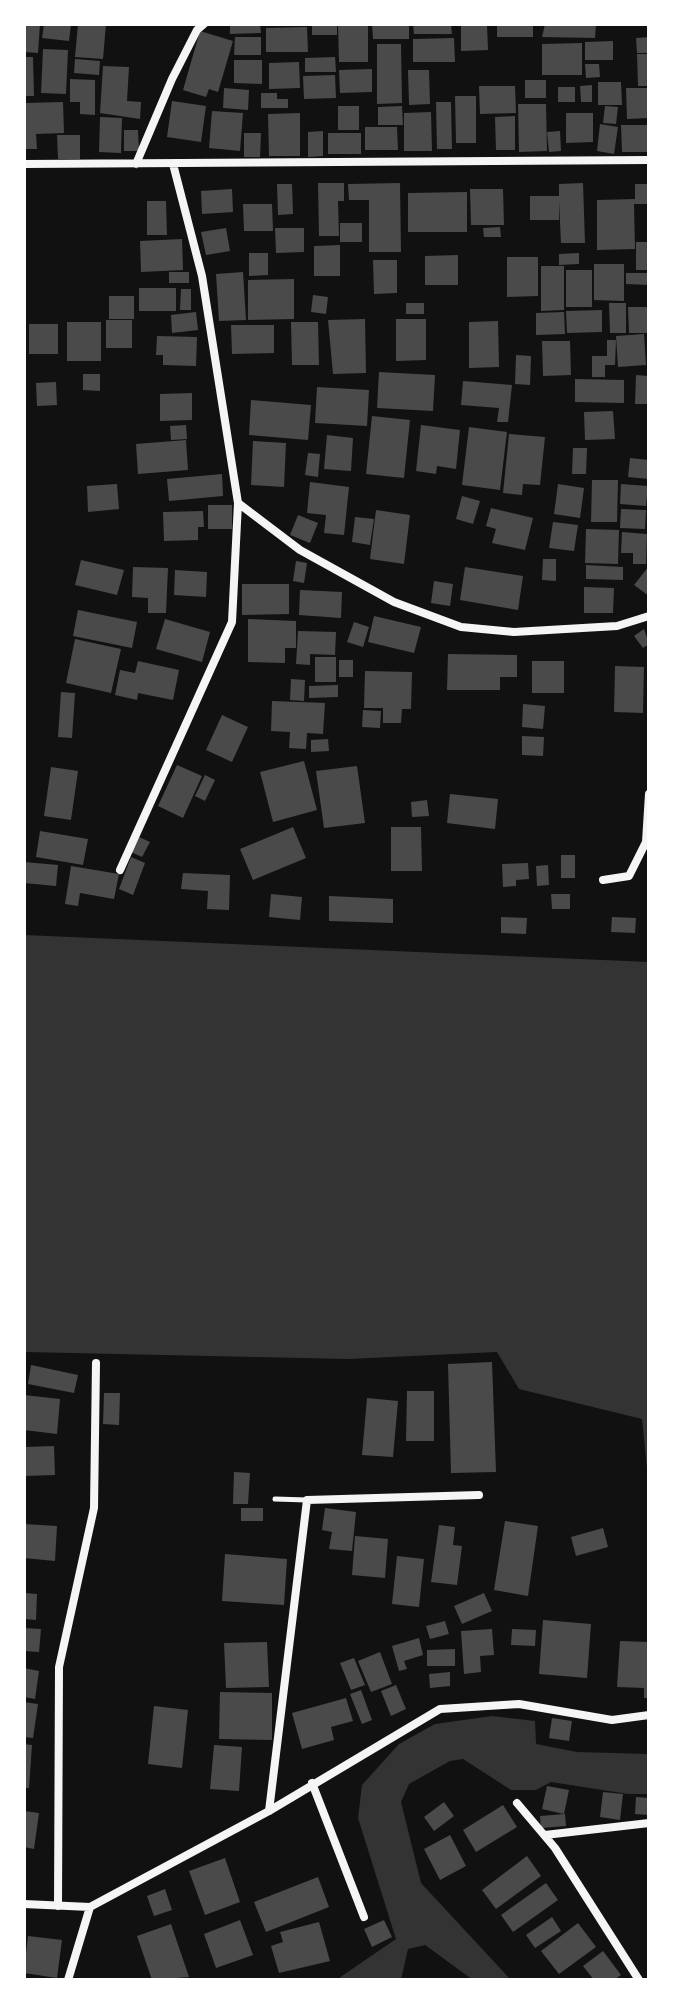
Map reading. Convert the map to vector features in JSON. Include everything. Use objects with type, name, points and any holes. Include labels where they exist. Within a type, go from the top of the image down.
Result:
[{"type":"street","points":[[136,164],[172,79],[197,30],[204,24]]},
{"type":"street","points":[[24,164],[649,160]]},
{"type":"street","points":[[120,870],[232,622],[238,503],[202,276],[173,164]]},
{"type":"street","points":[[238,503],[300,550],[381,595],[461,627],[514,632],[617,626],[649,616]]},
{"type":"street","points":[[603,880],[629,876],[646,842],[649,794]]},
{"type":"street","points":[[58,1906],[59,1667],[94,1508],[96,1363]]},
{"type":"street","points":[[269,1811],[307,1500],[479,1495]]},
{"type":"street","points":[[24,1904],[90,1907],[269,1811],[440,1709],[519,1704],[612,1720],[649,1715]]},
{"type":"street","points":[[312,1783],[364,1917]]},
{"type":"street","points":[[517,1803],[555,1848],[639,1980]]},
{"type":"street","points":[[545,1835],[649,1823]]},
{"type":"street","points":[[68,1980],[90,1907]]},
{"type":"lane","points":[[275,1499],[307,1500]]},
{"type":"shaded area","points":[[24,935],[649,962],[649,1490],[642,1419],[519,1389],[497,1352],[348,1359],[24,1352]]},
{"type":"shaded area","points":[[492,1716],[535,1721],[536,1744],[577,1752],[649,1754],[649,1794],[628,1794],[551,1782],[536,1790],[511,1790],[463,1759],[450,1761],[409,1784],[401,1802],[421,1883],[511,1980],[473,1980],[425,1945],[408,1949],[401,1980],[336,1980],[396,1939],[358,1818],[362,1785],[399,1744],[435,1724]]},
{"type":"building","points":[[24,24],[40,24],[38,53],[24,52]]},
{"type":"building","points":[[44,24],[71,24],[69,41],[42,38]]},
{"type":"building","points":[[78,24],[106,24],[103,59],[75,57]]},
{"type":"building","points":[[230,24],[260,24],[261,33],[230,34]]},
{"type":"building","points":[[312,24],[337,24],[337,35],[312,35]]},
{"type":"building","points":[[338,24],[368,24],[368,62],[339,62]]},
{"type":"building","points":[[372,24],[409,24],[409,39],[373,39]]},
{"type":"building","points":[[413,24],[451,24],[452,34],[414,34]]},
{"type":"building","points":[[461,24],[487,24],[488,50],[461,51]]},
{"type":"building","points":[[497,24],[533,24],[533,37],[497,37]]},
{"type":"building","points":[[545,24],[596,24],[595,38],[542,37]]},
{"type":"building","points":[[307,27],[308,52],[266,52],[266,28]]},
{"type":"building","points":[[200,31],[233,41],[218,92],[209,89],[206,97],[183,90]]},
{"type":"building","points":[[235,37],[261,37],[261,55],[234,55]]},
{"type":"building","points":[[649,37],[649,53],[637,53],[636,38]]},
{"type":"building","points":[[454,38],[455,62],[413,62],[413,39]]},
{"type":"building","points":[[613,41],[613,60],[585,60],[585,42]]},
{"type":"building","points":[[582,43],[582,75],[542,75],[542,44]]},
{"type":"building","points":[[377,44],[401,44],[402,103],[377,104]]},
{"type":"building","points":[[43,49],[68,50],[66,94],[41,93]]},
{"type":"building","points":[[637,54],[649,54],[649,86],[638,86]]},
{"type":"building","points":[[24,57],[33,57],[34,96],[24,96]]},
{"type":"building","points":[[335,57],[336,72],[305,72],[305,58]]},
{"type":"building","points":[[75,59],[100,61],[99,75],[74,73]]},
{"type":"building","points":[[234,60],[262,60],[262,84],[234,83]]},
{"type":"building","points":[[299,62],[300,88],[269,89],[269,63]]},
{"type":"building","points":[[585,64],[599,64],[600,77],[586,78]]},
{"type":"building","points":[[103,66],[129,67],[127,101],[141,102],[140,119],[100,113]]},
{"type":"building","points":[[372,69],[372,92],[340,93],[339,70]]},
{"type":"building","points":[[408,70],[429,70],[430,104],[409,105]]},
{"type":"building","points":[[335,75],[336,98],[304,99],[303,76]]},
{"type":"building","points":[[70,79],[95,80],[95,115],[80,114],[80,102],[70,102]]},
{"type":"building","points":[[525,80],[546,80],[546,98],[525,98]]},
{"type":"building","points":[[598,82],[621,82],[622,105],[598,105]]},
{"type":"building","points":[[592,85],[592,102],[581,102],[580,86]]},
{"type":"building","points":[[479,86],[515,86],[516,113],[480,114]]},
{"type":"building","points":[[558,87],[575,87],[575,102],[558,102]]},
{"type":"building","points":[[224,88],[249,90],[248,110],[223,108]]},
{"type":"building","points":[[626,88],[649,88],[649,118],[627,119]]},
{"type":"building","points":[[261,93],[277,93],[277,99],[288,99],[288,108],[261,108]]},
{"type":"building","points":[[455,96],[476,96],[476,143],[456,143]]},
{"type":"building","points":[[172,101],[206,106],[201,142],[167,137]]},
{"type":"building","points":[[63,102],[64,133],[36,134],[37,149],[24,149],[24,103]]},
{"type":"building","points":[[436,102],[451,102],[452,149],[437,149]]},
{"type":"building","points":[[518,104],[546,104],[547,151],[519,152]]},
{"type":"building","points":[[338,106],[359,106],[359,130],[338,130]]},
{"type":"building","points":[[402,106],[403,125],[378,125],[378,107]]},
{"type":"building","points":[[605,106],[618,107],[616,124],[603,123]]},
{"type":"building","points":[[212,111],[243,113],[240,151],[209,148]]},
{"type":"building","points":[[431,112],[432,151],[404,151],[404,113]]},
{"type":"building","points":[[300,113],[300,156],[269,156],[268,114]]},
{"type":"building","points":[[566,113],[593,113],[593,142],[566,143]]},
{"type":"building","points":[[515,116],[515,150],[496,150],[495,117]]},
{"type":"building","points":[[100,117],[122,118],[121,153],[99,152]]},
{"type":"building","points":[[600,124],[618,127],[614,154],[597,151]]},
{"type":"building","points":[[621,125],[649,125],[649,152],[622,152]]},
{"type":"building","points":[[365,127],[397,127],[398,150],[365,150]]},
{"type":"building","points":[[124,130],[138,130],[139,151],[124,151]]},
{"type":"building","points":[[323,131],[323,156],[308,157],[308,132]]},
{"type":"building","points":[[560,131],[561,151],[549,152],[547,132]]},
{"type":"building","points":[[244,133],[261,133],[260,157],[244,157]]},
{"type":"building","points":[[328,133],[361,133],[361,154],[328,154]]},
{"type":"building","points":[[57,135],[80,135],[80,159],[58,159]]},
{"type":"building","points":[[318,183],[344,183],[344,201],[338,201],[339,236],[319,236]]},
{"type":"building","points":[[400,183],[401,252],[369,252],[369,200],[349,200],[348,184]]},
{"type":"building","points":[[583,183],[585,243],[561,243],[559,201],[559,220],[530,220],[530,196],[559,196],[559,184]]},
{"type":"building","points":[[277,184],[292,184],[293,214],[278,215]]},
{"type":"building","points":[[635,184],[649,184],[649,204],[634,204],[635,249],[597,250],[597,200],[635,199]]},
{"type":"building","points":[[232,189],[233,212],[202,214],[201,191]]},
{"type":"building","points":[[470,189],[503,189],[504,225],[471,225]]},
{"type":"building","points":[[467,192],[467,232],[408,232],[408,193]]},
{"type":"building","points":[[147,201],[166,201],[167,235],[147,235]]},
{"type":"building","points":[[243,204],[272,204],[273,231],[244,231]]},
{"type":"building","points":[[340,223],[362,223],[362,242],[340,242]]},
{"type":"building","points":[[500,227],[501,237],[484,237],[483,228]]},
{"type":"building","points":[[226,228],[230,251],[206,255],[201,232]]},
{"type":"building","points":[[275,228],[304,228],[304,252],[276,253]]},
{"type":"building","points":[[182,239],[183,270],[141,272],[140,241]]},
{"type":"building","points":[[636,242],[649,242],[649,270],[636,270]]},
{"type":"building","points":[[340,245],[340,276],[314,276],[314,246]]},
{"type":"building","points":[[249,253],[268,253],[268,275],[249,276]]},
{"type":"building","points":[[579,253],[579,264],[559,265],[559,254]]},
{"type":"building","points":[[458,255],[458,285],[425,285],[425,256]]},
{"type":"building","points":[[507,257],[538,257],[538,296],[507,297]]},
{"type":"building","points":[[373,260],[397,260],[397,293],[374,294]]},
{"type":"building","points":[[594,264],[624,264],[624,301],[594,300]]},
{"type":"building","points":[[541,266],[564,266],[564,310],[541,311]]},
{"type":"building","points":[[566,270],[592,270],[592,307],[566,307]]},
{"type":"building","points":[[169,272],[189,272],[189,283],[169,283]]},
{"type":"building","points":[[243,272],[246,320],[219,321],[216,274]]},
{"type":"building","points":[[626,273],[649,273],[649,285],[626,284]]},
{"type":"building","points":[[294,279],[294,319],[248,320],[248,280]]},
{"type":"building","points":[[139,288],[176,288],[176,311],[139,311]]},
{"type":"building","points":[[181,289],[191,289],[191,310],[180,310]]},
{"type":"building","points":[[313,295],[328,297],[326,314],[311,312]]},
{"type":"building","points":[[109,296],[134,296],[134,319],[109,319]]},
{"type":"building","points":[[406,303],[424,303],[424,314],[406,314]]},
{"type":"building","points":[[609,303],[626,303],[626,333],[610,333]]},
{"type":"building","points":[[628,307],[649,307],[649,333],[629,333]]},
{"type":"building","points":[[602,310],[602,332],[567,333],[566,311]]},
{"type":"building","points":[[196,312],[198,330],[172,333],[171,315]]},
{"type":"building","points":[[564,312],[565,334],[536,335],[536,313]]},
{"type":"building","points":[[365,319],[366,373],[333,374],[328,320]]},
{"type":"building","points":[[396,319],[426,319],[426,360],[396,361]]},
{"type":"building","points":[[106,320],[132,320],[132,348],[106,348]]},
{"type":"building","points":[[498,321],[499,367],[469,368],[469,322]]},
{"type":"building","points":[[67,322],[101,322],[101,361],[67,361]]},
{"type":"building","points":[[291,322],[318,322],[319,365],[292,365]]},
{"type":"building","points":[[29,324],[58,324],[58,354],[29,354]]},
{"type":"building","points":[[231,325],[274,325],[274,353],[232,354]]},
{"type":"building","points":[[644,334],[646,365],[618,367],[616,336]]},
{"type":"building","points":[[157,336],[197,337],[196,366],[163,365],[163,355],[156,355]]},
{"type":"building","points":[[607,340],[616,340],[615,365],[605,365],[605,377],[592,377],[592,356],[607,356]]},
{"type":"building","points":[[542,341],[570,341],[571,375],[543,376]]},
{"type":"building","points":[[516,355],[531,356],[530,385],[515,384]]},
{"type":"building","points":[[379,372],[435,375],[433,411],[377,408]]},
{"type":"building","points":[[83,374],[100,374],[100,391],[83,390]]},
{"type":"building","points":[[636,375],[649,376],[649,404],[635,404]]},
{"type":"building","points":[[575,379],[624,380],[624,403],[575,402]]},
{"type":"building","points":[[463,381],[512,385],[508,422],[497,422],[499,408],[461,405]]},
{"type":"building","points":[[56,382],[57,405],[37,406],[36,383]]},
{"type":"building","points":[[317,387],[369,390],[367,426],[315,423]]},
{"type":"building","points":[[192,393],[192,420],[160,421],[160,394]]},
{"type":"building","points":[[251,400],[311,405],[308,440],[249,435]]},
{"type":"building","points":[[613,411],[615,439],[585,440],[584,412]]},
{"type":"building","points":[[372,416],[410,420],[404,478],[366,474]]},
{"type":"building","points":[[186,425],[187,439],[171,440],[170,426]]},
{"type":"building","points":[[421,425],[460,430],[456,469],[437,466],[436,474],[416,471]]},
{"type":"building","points":[[469,427],[507,432],[500,490],[462,485]]},
{"type":"building","points":[[509,434],[545,437],[540,485],[523,484],[522,495],[503,493]]},
{"type":"building","points":[[327,435],[353,438],[351,471],[324,469]]},
{"type":"building","points":[[186,440],[188,470],[138,474],[136,444]]},
{"type":"building","points":[[253,441],[286,443],[284,487],[251,485]]},
{"type":"building","points":[[573,448],[587,448],[586,474],[572,474]]},
{"type":"building","points":[[308,453],[320,454],[318,477],[305,475]]},
{"type":"building","points":[[630,458],[649,460],[649,479],[628,477]]},
{"type":"building","points":[[222,474],[223,496],[169,501],[167,479]]},
{"type":"building","points":[[592,480],[618,480],[617,522],[591,522]]},
{"type":"building","points":[[310,482],[349,487],[344,535],[324,533],[326,515],[307,513]]},
{"type":"building","points":[[117,484],[119,509],[88,512],[87,486]]},
{"type":"building","points":[[558,484],[584,488],[580,518],[554,514]]},
{"type":"building","points":[[621,484],[648,486],[646,506],[620,504]]},
{"type":"building","points":[[462,496],[480,501],[473,524],[456,519]]},
{"type":"building","points":[[208,505],[232,505],[232,529],[208,529]]},
{"type":"building","points":[[491,508],[533,518],[525,550],[492,543],[496,529],[486,526]]},
{"type":"building","points":[[621,509],[646,510],[645,529],[620,528]]},
{"type":"building","points":[[376,510],[410,515],[404,564],[370,559]]},
{"type":"building","points":[[203,511],[204,527],[198,527],[198,540],[164,541],[163,512]]},
{"type":"building","points":[[298,515],[318,523],[310,543],[290,535]]},
{"type":"building","points":[[355,517],[374,519],[370,545],[352,542]]},
{"type":"building","points":[[553,522],[578,525],[574,551],[549,548]]},
{"type":"building","points":[[586,529],[619,530],[618,564],[585,563]]},
{"type":"building","points":[[622,532],[647,534],[646,564],[633,564],[633,553],[621,553]]},
{"type":"building","points":[[543,559],[556,559],[556,581],[542,580]]},
{"type":"building","points":[[81,560],[124,570],[117,595],[75,585]]},
{"type":"building","points":[[296,561],[307,563],[304,583],[293,581]]},
{"type":"building","points":[[586,565],[623,567],[623,580],[586,579]]},
{"type":"building","points":[[649,566],[649,596],[634,585]]},
{"type":"building","points":[[133,567],[168,568],[166,613],[148,613],[148,598],[132,597]]},
{"type":"building","points":[[465,567],[523,576],[518,610],[460,600]]},
{"type":"building","points":[[175,570],[207,572],[206,597],[174,595]]},
{"type":"building","points":[[434,581],[453,584],[450,606],[431,603]]},
{"type":"building","points":[[242,584],[289,584],[289,614],[242,615]]},
{"type":"building","points":[[584,587],[614,588],[613,613],[584,613]]},
{"type":"building","points":[[300,590],[342,592],[341,618],[299,615]]},
{"type":"building","points":[[78,610],[137,622],[132,648],[73,636]]},
{"type":"building","points":[[374,616],[421,627],[414,653],[368,642]]},
{"type":"building","points":[[165,619],[210,632],[202,662],[156,649]]},
{"type":"building","points":[[248,619],[296,621],[296,648],[285,648],[285,663],[248,662]]},
{"type":"building","points":[[354,622],[369,627],[363,647],[347,642]]},
{"type":"building","points":[[644,629],[649,644],[643,648],[634,636]]},
{"type":"building","points":[[298,631],[336,632],[335,655],[310,654],[310,665],[296,664]]},
{"type":"building","points":[[75,639],[121,649],[111,693],[66,683]]},
{"type":"building","points":[[448,654],[517,655],[517,677],[500,677],[500,690],[447,690]]},
{"type":"building","points":[[315,657],[336,657],[336,682],[315,682]]},
{"type":"building","points":[[339,660],[353,660],[353,677],[339,677]]},
{"type":"building","points":[[138,661],[179,670],[173,700],[138,693],[137,700],[115,695],[120,670],[135,673]]},
{"type":"building","points":[[532,661],[564,661],[564,693],[532,693]]},
{"type":"building","points":[[615,666],[644,667],[643,713],[614,712]]},
{"type":"building","points":[[365,671],[412,672],[411,709],[402,709],[401,723],[383,723],[383,708],[364,708]]},
{"type":"building","points":[[291,679],[305,680],[304,701],[290,700]]},
{"type":"building","points":[[338,685],[338,697],[309,698],[309,686]]},
{"type":"building","points":[[61,692],[75,693],[72,738],[58,737]]},
{"type":"building","points":[[272,701],[325,703],[323,734],[307,733],[306,749],[289,748],[290,732],[271,731]]},
{"type":"building","points":[[523,704],[545,706],[543,729],[522,727]]},
{"type":"building","points":[[363,710],[381,711],[380,728],[362,727]]},
{"type":"building","points":[[222,715],[248,727],[232,762],[206,750]]},
{"type":"building","points":[[522,736],[544,737],[543,756],[522,755]]},
{"type":"building","points":[[328,739],[329,751],[311,752],[311,740]]},
{"type":"building","points":[[304,761],[317,810],[273,822],[260,772]]},
{"type":"building","points":[[177,765],[202,776],[183,818],[158,806]]},
{"type":"building","points":[[357,766],[365,823],[324,828],[316,771]]},
{"type":"building","points":[[51,767],[78,771],[71,820],[44,816]]},
{"type":"building","points":[[205,775],[215,780],[205,801],[195,796]]},
{"type":"building","points":[[450,794],[498,799],[495,829],[447,823]]},
{"type":"building","points":[[427,800],[429,816],[412,817],[411,802]]},
{"type":"building","points":[[293,827],[306,858],[253,880],[240,849]]},
{"type":"building","points":[[391,827],[421,827],[422,871],[391,871]]},
{"type":"building","points":[[40,831],[88,839],[83,865],[36,857]]},
{"type":"building","points":[[139,837],[150,842],[142,857],[131,852]]},
{"type":"building","points":[[561,855],[575,855],[575,878],[561,878]]},
{"type":"building","points":[[131,857],[145,863],[133,895],[119,889]]},
{"type":"building","points":[[24,862],[58,865],[56,886],[24,883]]},
{"type":"building","points":[[528,863],[529,879],[516,880],[516,886],[503,887],[502,864]]},
{"type":"building","points":[[548,865],[549,885],[537,886],[536,866]]},
{"type":"building","points":[[71,866],[119,874],[114,899],[80,893],[78,906],[65,904]]},
{"type":"building","points":[[183,873],[230,875],[229,910],[207,909],[208,891],[181,889]]},
{"type":"building","points":[[271,894],[302,897],[300,920],[269,917]]},
{"type":"building","points":[[551,894],[570,894],[570,909],[552,909]]},
{"type":"building","points":[[329,896],[393,899],[393,923],[329,921]]},
{"type":"building","points":[[501,917],[527,918],[526,934],[501,933]]},
{"type":"building","points":[[612,917],[636,918],[635,933],[611,932]]},
{"type":"building","points":[[492,1362],[496,1472],[451,1473],[448,1364]]},
{"type":"building","points":[[31,1365],[78,1375],[74,1393],[28,1384]]},
{"type":"building","points":[[407,1391],[434,1391],[434,1441],[406,1441]]},
{"type":"building","points":[[104,1393],[120,1393],[119,1425],[103,1424]]},
{"type":"building","points":[[24,1395],[60,1399],[57,1434],[24,1430]]},
{"type":"building","points":[[367,1398],[398,1401],[393,1457],[362,1455]]},
{"type":"building","points":[[54,1446],[55,1475],[24,1476],[24,1447]]},
{"type":"building","points":[[234,1472],[250,1473],[248,1504],[233,1504]]},
{"type":"building","points":[[241,1508],[263,1508],[263,1521],[241,1521]]},
{"type":"building","points":[[325,1508],[356,1512],[352,1551],[329,1549],[332,1532],[322,1530]]},
{"type":"building","points":[[505,1521],[538,1526],[528,1596],[494,1590]]},
{"type":"building","points":[[24,1524],[57,1526],[55,1561],[24,1558]]},
{"type":"building","points":[[439,1525],[455,1527],[453,1545],[462,1546],[457,1585],[431,1582]]},
{"type":"building","points":[[603,1528],[608,1547],[576,1556],[571,1537]]},
{"type":"building","points":[[355,1536],[388,1539],[385,1578],[352,1575]]},
{"type":"building","points":[[225,1554],[287,1559],[284,1605],[222,1601]]},
{"type":"building","points":[[397,1556],[424,1559],[419,1607],[392,1604]]},
{"type":"building","points":[[24,1593],[37,1594],[36,1620],[24,1619]]},
{"type":"building","points":[[484,1593],[492,1611],[462,1624],[454,1606]]},
{"type":"building","points":[[543,1620],[591,1624],[587,1678],[539,1674]]},
{"type":"building","points":[[445,1621],[449,1634],[430,1639],[426,1626]]},
{"type":"building","points":[[24,1628],[41,1629],[39,1652],[24,1651]]},
{"type":"building","points":[[492,1629],[494,1655],[480,1656],[481,1672],[464,1674],[461,1631]]},
{"type":"building","points":[[512,1629],[536,1630],[535,1646],[511,1645]]},
{"type":"building","points":[[419,1638],[423,1655],[404,1661],[407,1669],[399,1671],[392,1646]]},
{"type":"building","points":[[620,1641],[649,1642],[649,1698],[644,1698],[644,1688],[617,1687]]},
{"type":"building","points":[[267,1642],[269,1687],[226,1688],[224,1643]]},
{"type":"building","points":[[455,1649],[455,1666],[427,1666],[427,1650]]},
{"type":"building","points":[[380,1652],[392,1684],[371,1692],[358,1661]]},
{"type":"building","points":[[354,1658],[365,1685],[351,1690],[340,1663]]},
{"type":"building","points":[[24,1668],[39,1671],[35,1699],[24,1697]]},
{"type":"building","points":[[450,1672],[450,1686],[430,1688],[429,1674]]},
{"type":"building","points":[[396,1685],[406,1709],[391,1716],[381,1691]]},
{"type":"building","points":[[361,1690],[372,1720],[362,1724],[350,1694]]},
{"type":"building","points":[[220,1692],[272,1693],[272,1740],[219,1739]]},
{"type":"building","points":[[346,1698],[353,1721],[331,1727],[334,1740],[302,1749],[292,1713]]},
{"type":"building","points":[[24,1702],[38,1704],[33,1738],[24,1737]]},
{"type":"building","points":[[154,1706],[188,1710],[182,1768],[148,1764]]},
{"type":"building","points":[[552,1718],[572,1721],[569,1741],[549,1738]]},
{"type":"building","points":[[24,1744],[32,1745],[29,1788],[24,1788]]},
{"type":"building","points":[[214,1745],[242,1747],[239,1791],[210,1789]]},
{"type":"building","points":[[547,1786],[569,1790],[564,1814],[542,1809]]},
{"type":"building","points":[[603,1792],[623,1794],[620,1820],[600,1817]]},
{"type":"building","points":[[636,1797],[649,1798],[649,1815],[635,1814]]},
{"type":"building","points":[[444,1802],[454,1816],[434,1831],[424,1817]]},
{"type":"building","points":[[503,1805],[517,1827],[476,1852],[463,1830]]},
{"type":"building","points":[[24,1811],[39,1813],[34,1849],[24,1847]]},
{"type":"building","points":[[565,1814],[566,1826],[541,1828],[540,1816]]},
{"type":"building","points":[[450,1835],[466,1866],[440,1880],[424,1849]]},
{"type":"building","points":[[527,1856],[541,1876],[496,1909],[482,1890]]},
{"type":"building","points":[[225,1858],[240,1902],[205,1915],[189,1871]]},
{"type":"building","points":[[318,1877],[329,1907],[266,1932],[254,1902]]},
{"type":"building","points":[[546,1883],[558,1900],[513,1932],[501,1915]]},
{"type":"building","points":[[165,1889],[172,1910],[154,1916],[147,1896]]},
{"type":"building","points":[[552,1917],[561,1931],[535,1948],[526,1935]]},
{"type":"building","points":[[240,1920],[253,1955],[216,1968],[204,1934]]},
{"type":"building","points":[[384,1920],[392,1937],[372,1947],[364,1929]]},
{"type":"building","points":[[319,1922],[330,1961],[279,1973],[271,1946],[283,1942],[280,1932]]},
{"type":"building","points":[[578,1923],[596,1947],[559,1974],[541,1951]]},
{"type":"building","points":[[171,1924],[189,1977],[152,1980],[137,1936]]},
{"type":"building","points":[[28,1936],[62,1940],[57,1978],[24,1973]]},
{"type":"building","points":[[603,1951],[621,1975],[614,1980],[594,1980],[583,1966]]}]
